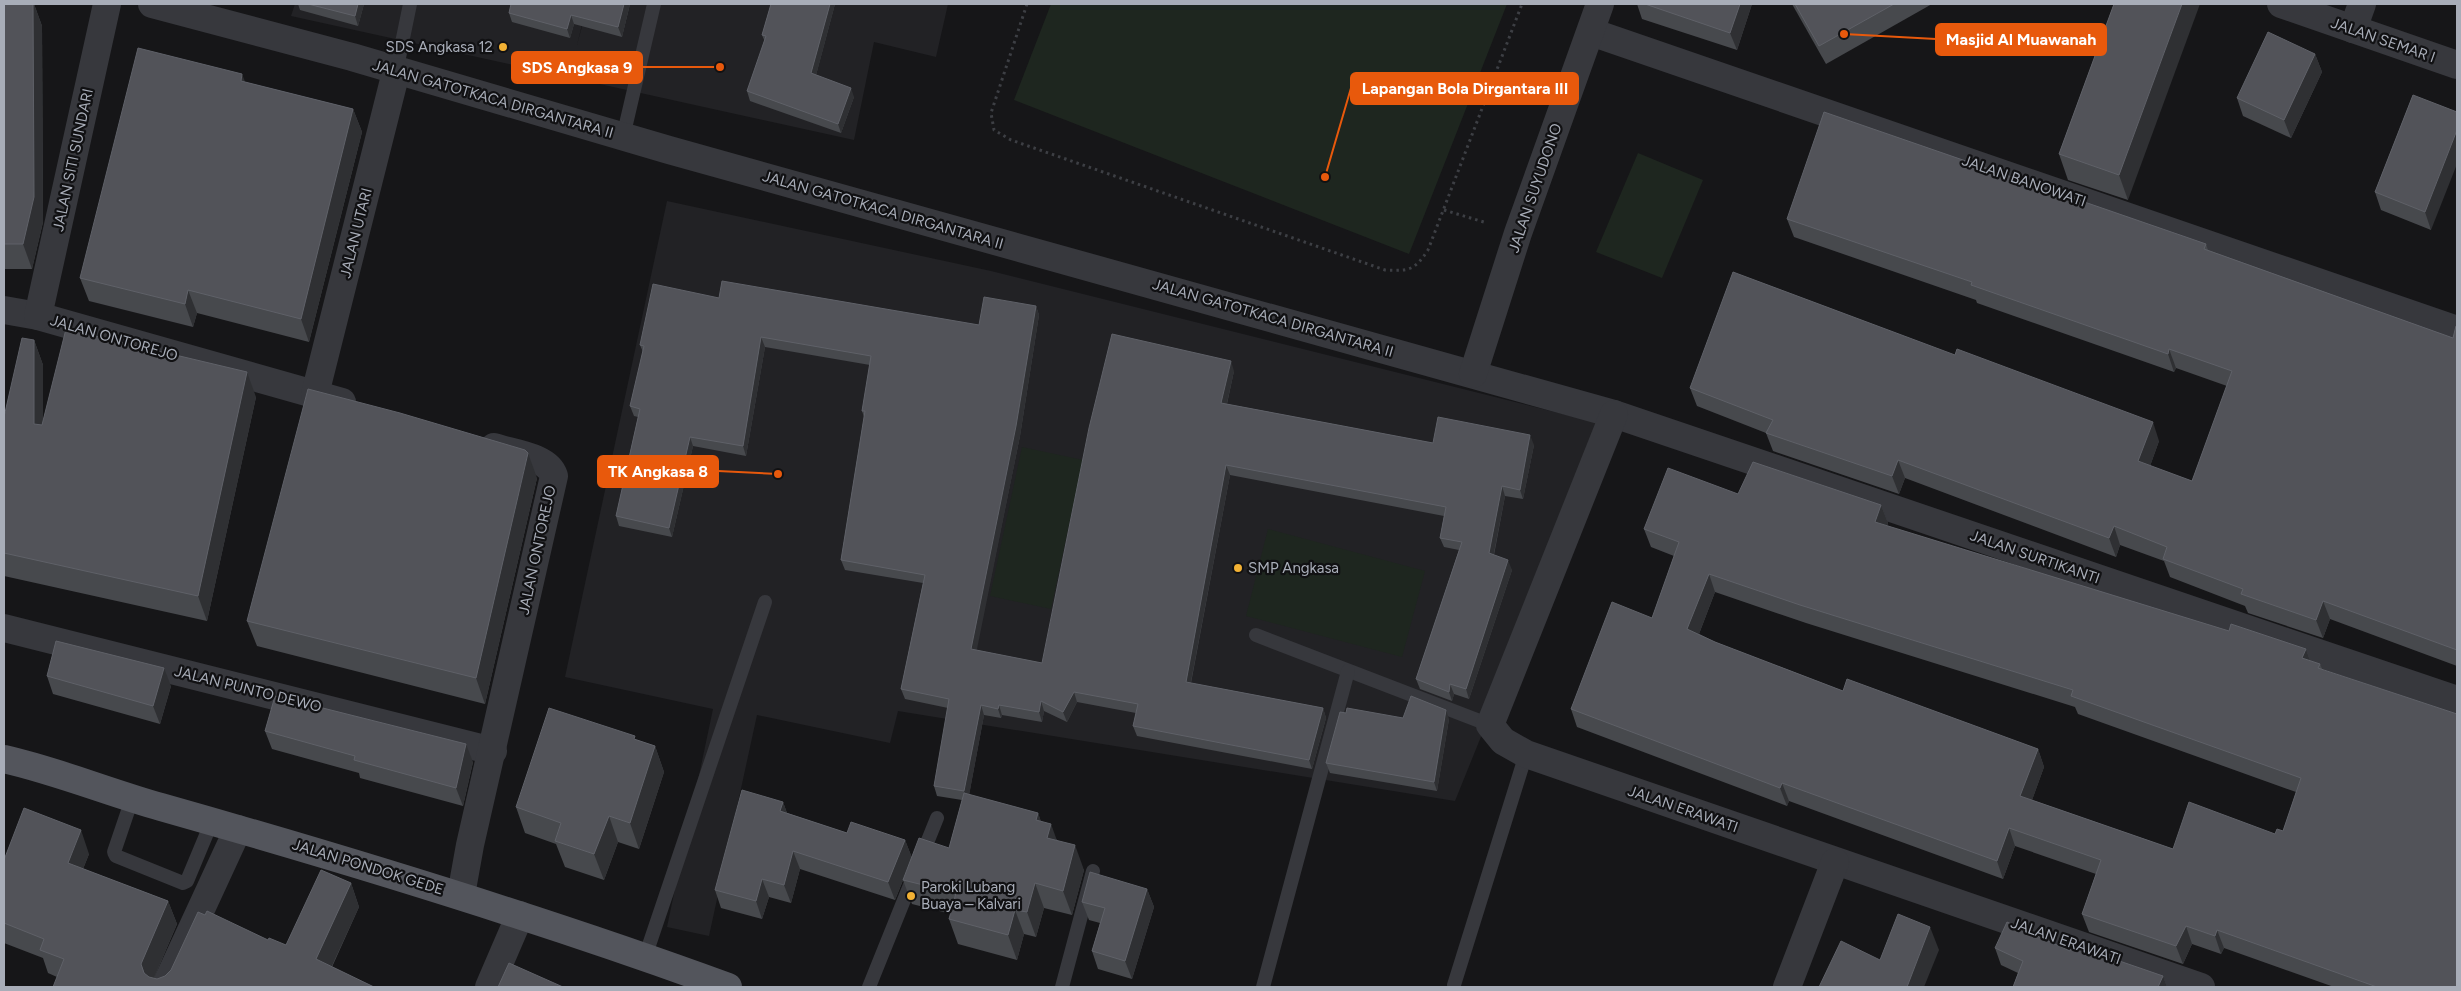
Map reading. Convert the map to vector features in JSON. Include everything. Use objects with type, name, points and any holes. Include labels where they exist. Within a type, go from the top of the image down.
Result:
[{"type":"main road","name":"JALAN PONDOK GEDE","points":[[4,759],[132,799],[461,895],[728,987]]},
{"type":"street","name":"JALAN SITI SUNDARI","points":[[38,316],[107,4]]},
{"type":"street","name":"JALAN GATOTKACA DIRGANTARA II","points":[[152,4],[195,9],[396,72],[1614,414]]},
{"type":"street","name":"JALAN SUYUDONO","points":[[1473,374],[1518,233],[1600,4]]},
{"type":"street","name":"JALAN SEMAR I","points":[[2281,4],[2457,66]]},
{"type":"street","points":[[2353,29],[2362,4]]},
{"type":"street","name":"JALAN BANOWATI","points":[[1591,32],[2457,330]]},
{"type":"street","name":"JALAN UTARI","points":[[315,394],[396,72]]},
{"type":"street","name":"JALAN ONTOREJO","points":[[4,310],[38,316],[363,408]]},
{"type":"street","points":[[1490,726],[1614,414]]},
{"type":"street","name":"JALAN SURTIKANTI","points":[[1614,414],[2457,700]]},
{"type":"street","name":"JALAN ONTOREJO","points":[[461,895],[470,845],[554,476],[550,467],[543,462],[467,440]]},
{"type":"street","name":"JALAN PUNTO DEWO","points":[[4,628],[493,750]]},
{"type":"street","name":"JALAN ERAWATI","points":[[1490,726],[1502,742],[1526,754],[2185,985]]},
{"type":"street","points":[[165,987],[238,829]]},
{"type":"street","points":[[1786,987],[1835,862]]},
{"type":"street","points":[[489,987],[520,915]]},
{"type":"lane","points":[[396,72],[410,4]]},
{"type":"lane","points":[[624,137],[654,4]]},
{"type":"lane","points":[[645,957],[765,602]]},
{"type":"lane","points":[[1256,635],[1490,726]]},
{"type":"lane","points":[[1263,987],[1348,671]]},
{"type":"lane","points":[[1454,985],[1526,754]]},
{"type":"lane","points":[[132,799],[114,852],[116,856],[183,883],[187,880],[212,822]]},
{"type":"lane","points":[[869,987],[937,818]]},
{"type":"lane","points":[[1062,987],[1093,871]]},
{"type":"path","points":[[1027,4],[991,113],[994,130],[1011,140],[1385,270],[1407,271],[1419,264],[1428,250],[1522,4]]},
{"type":"path","points":[[1444,210],[1518,233]]},
{"type":"shaded area","points":[[295,4],[587,4],[577,45],[588,4],[948,4],[936,57],[874,42],[854,140],[291,16]]},
{"type":"shaded area","points":[[1051,4],[1507,4],[1409,254],[1014,100]]},
{"type":"shaded area","points":[[1638,153],[1703,180],[1662,278],[1596,252]]},
{"type":"shaded area","points":[[667,201],[991,271],[1607,425],[1455,801],[898,711],[890,743],[757,715],[709,936],[667,927],[713,709],[565,677]]},
{"type":"shaded area","points":[[1022,447],[1083,460],[1051,609],[990,596]]},
{"type":"shaded area","points":[[1268,529],[1425,571],[1402,657],[1246,616]]},
{"type":"building","points":[[4,4],[33,4],[34,197],[23,244],[4,244]]},
{"type":"building","points":[[308,4],[358,4],[355,16]]},
{"type":"building","points":[[511,4],[624,4],[618,27],[571,15],[567,29],[509,13]]},
{"type":"building","points":[[771,4],[830,4],[811,73],[851,88],[838,124],[747,91],[766,36],[762,35]]},
{"type":"building","points":[[1645,4],[1740,4],[1730,33]]},
{"type":"building","points":[[1795,4],[1894,4],[1819,46]]},
{"type":"building","points":[[2114,4],[2182,4],[2119,175],[2059,154]]},
{"type":"building","points":[[2268,32],[2315,54],[2284,120],[2237,98]]},
{"type":"building","points":[[138,48],[242,74],[241,81],[353,109],[301,319],[188,290],[185,304],[80,278]]},
{"type":"building","points":[[2413,95],[2457,112],[2457,130],[2425,212],[2375,192]]},
{"type":"building","points":[[1824,112],[2206,244],[2204,249],[2453,338],[2456,326],[2457,650],[2323,601],[2316,620],[2241,594],[2243,589],[2163,559],[2167,547],[2114,526],[2109,538],[1898,460],[1892,476],[1766,433],[1773,420],[1690,388],[1733,272],[1955,355],[1957,349],[2153,422],[2138,461],[2192,481],[2232,371],[2169,349],[2168,354],[1971,285],[1972,282],[1787,219]]},
{"type":"building","points":[[722,281],[979,325],[984,297],[1036,306],[1016,426],[971,649],[1042,663],[1089,428],[1112,334],[1231,361],[1221,403],[1433,443],[1438,417],[1530,435],[1520,490],[1502,486],[1489,553],[1508,560],[1466,689],[1450,684],[1449,692],[1416,679],[1462,542],[1440,538],[1446,507],[1226,465],[1186,682],[1323,708],[1309,760],[1133,726],[1138,704],[1074,692],[1063,712],[1041,701],[1039,712],[999,705],[998,709],[981,705],[964,791],[934,786],[949,699],[901,689],[925,575],[841,560],[865,411],[862,411],[871,356],[761,337],[743,446],[690,437],[669,528],[616,516],[640,409],[630,406],[644,346],[640,345],[653,284],[719,298]]},
{"type":"building","points":[[66,329],[247,372],[198,596],[4,553],[4,417],[22,338],[34,340],[34,424],[42,425]]},
{"type":"building","points":[[308,389],[400,413],[525,450],[528,453],[476,678],[247,621]]},
{"type":"building","points":[[1753,462],[1881,505],[1875,522],[2229,631],[2231,624],[2306,649],[2302,658],[2320,664],[2318,668],[2457,714],[2457,987],[2377,987],[2217,930],[2215,936],[2186,926],[2176,946],[2082,914],[2101,860],[2009,828],[1997,861],[1782,783],[1780,788],[1571,709],[1612,602],[1652,618],[1679,542],[1644,529],[1668,468],[1738,494]],"holes":[[[1709,574],[1800,605],[2073,690],[2071,696],[2301,778],[2283,831],[2277,829],[2275,834],[2189,802],[2173,849],[2020,796],[2038,749],[1847,679],[1843,691],[1715,642],[1687,629]]]},
{"type":"building","points":[[56,641],[164,668],[153,706],[47,676]]},
{"type":"building","points":[[275,696],[466,744],[456,788],[354,760],[355,756],[265,731]]},
{"type":"building","points":[[1411,696],[1446,710],[1434,782],[1326,763],[1340,712],[1346,713],[1347,708],[1403,718]]},
{"type":"building","points":[[549,708],[635,736],[634,739],[655,746],[630,823],[609,816],[594,854],[555,841],[561,823],[516,807]]},
{"type":"building","points":[[742,790],[783,802],[780,811],[847,833],[851,822],[905,840],[888,882],[793,851],[784,885],[762,879],[756,901],[715,890]]},
{"type":"building","points":[[964,793],[1038,813],[1036,820],[1051,824],[1047,838],[1075,845],[1063,891],[1035,883],[1027,912],[1015,910],[1008,935],[949,919],[956,893],[903,880],[919,838],[949,848]]},
{"type":"building","points":[[24,808],[81,830],[68,863],[168,901],[141,964],[144,973],[149,977],[157,979],[165,976],[171,970],[198,912],[205,915],[207,911],[268,940],[269,938],[286,945],[321,870],[351,883],[316,959],[374,987],[53,987],[64,959],[40,950],[44,939],[4,923],[4,860]]},
{"type":"building","points":[[1090,872],[1147,889],[1125,961],[1092,951],[1105,908],[1082,902]]},
{"type":"building","points":[[1898,914],[1930,927],[1907,987],[1819,987],[1841,941],[1880,960]]},
{"type":"building","points":[[2007,922],[2070,951],[2073,945],[2163,976],[2158,987],[2013,987],[2023,961],[1995,948]]},
{"type":"building","points":[[509,963],[563,987],[498,987]]},
{"type":"place","name":"Masjid Al Muawanah","points":[[1844,34]]},
{"type":"place","name":"SDS Angkasa 12","points":[[503,47]]},
{"type":"place","name":"SDS Angkasa 9","points":[[720,67]]},
{"type":"place","name":"Lapangan Bola Dirgantara III","points":[[1325,177]]},
{"type":"place","name":"TK Angkasa 8","points":[[778,474]]},
{"type":"place","name":"SMP Angkasa","points":[[1238,568]]},
{"type":"place","name":"Paroki Lubang Buaya – Kalvari","points":[[911,896]]}]
